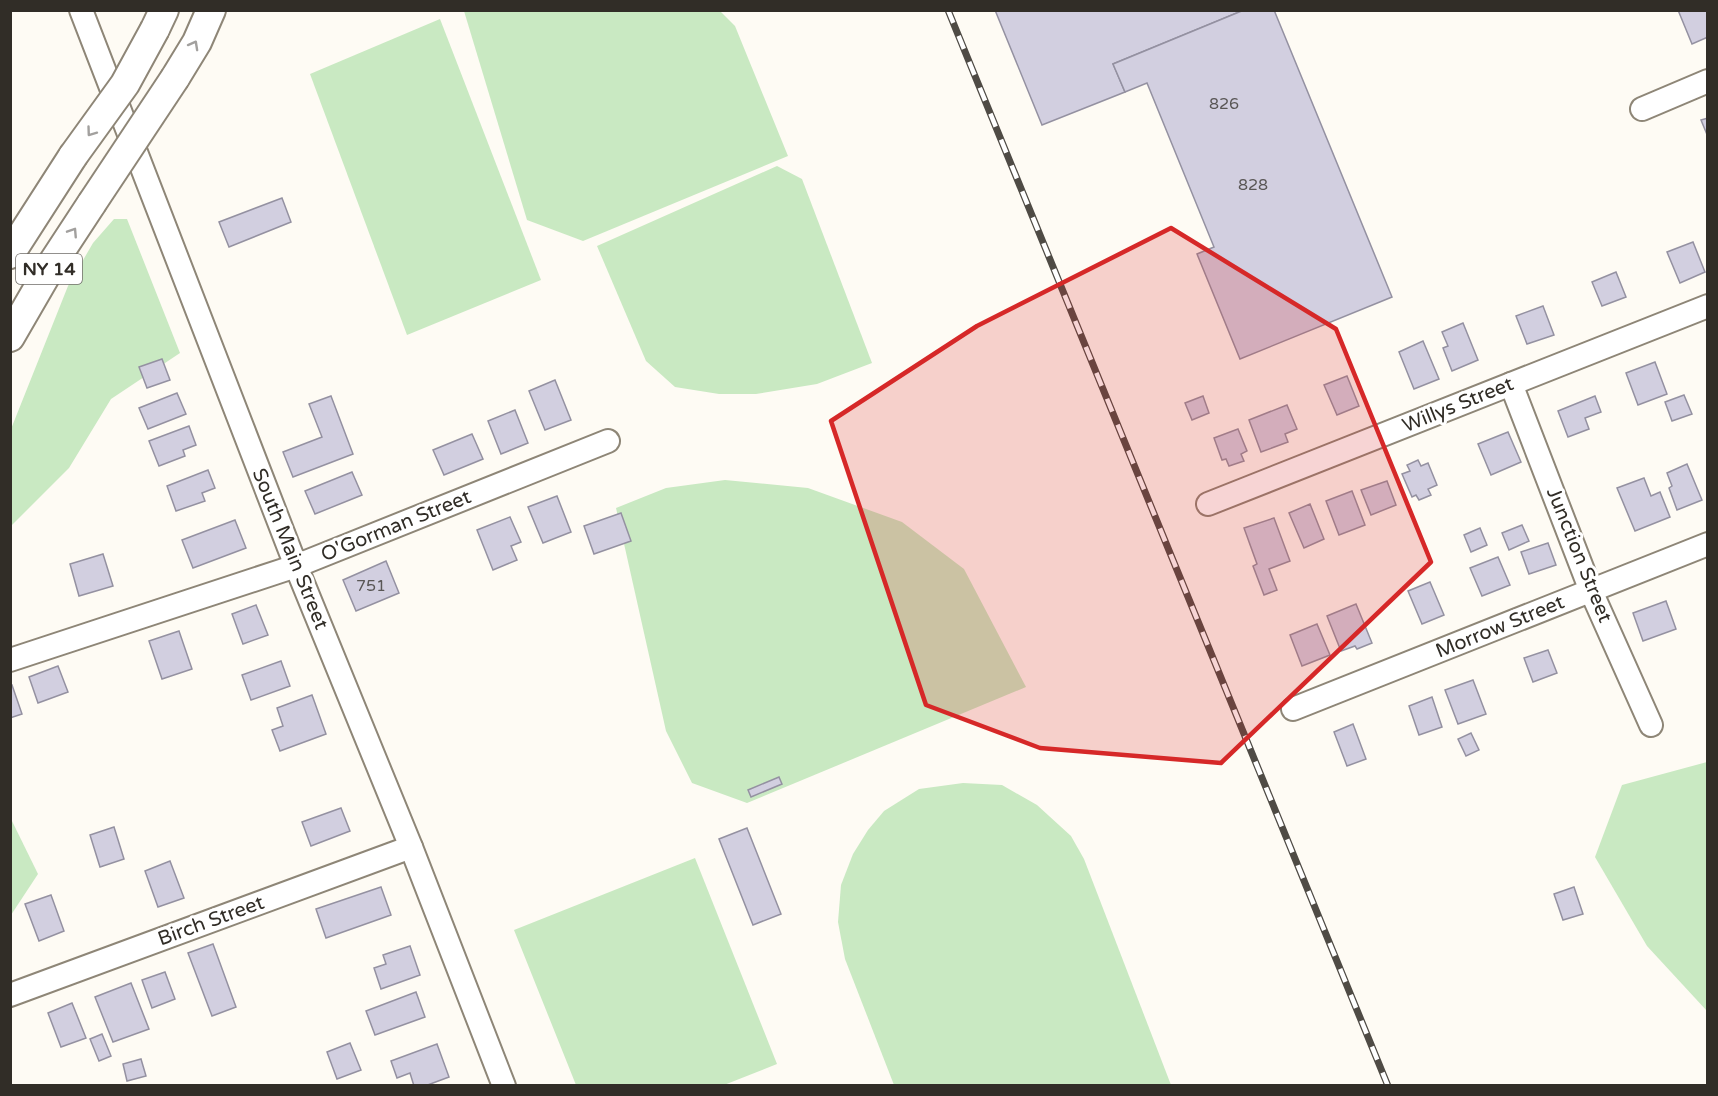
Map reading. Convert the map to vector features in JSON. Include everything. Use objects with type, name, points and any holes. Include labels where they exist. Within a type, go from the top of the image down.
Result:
[{"type":"main road","name":"NY 14","points":[[10,336],[42,281],[175,78],[197,42],[211,10]]},
{"type":"main road","name":"NY 14","points":[[10,254],[73,156],[125,84],[159,20]]},
{"type":"street","name":"South Main Street","points":[[81,10],[296,566],[411,847],[504,1086]]},
{"type":"street","points":[[1642,109],[1707,81]]},
{"type":"street","name":"Willys Street","points":[[1208,504],[1707,306]]},
{"type":"street","name":"Junction Street","points":[[1511,384],[1591,591],[1652,725]]},
{"type":"street","name":"O'Gorman Street","points":[[10,660],[296,566],[608,441]]},
{"type":"street","name":"Morrow Street","points":[[1293,709],[1707,544]]},
{"type":"street","name":"Birch Street","points":[[10,995],[411,847]]},
{"type":"highlighted area","points":[[1171,228],[1336,329],[1431,562],[1221,763],[1040,748],[926,705],[831,421],[977,326]]},
{"type":"green space","points":[[464,11],[720,11],[735,26],[788,156],[583,241],[527,220]]},
{"type":"green space","points":[[440,19],[541,280],[407,335],[310,74]]},
{"type":"green space","points":[[777,166],[802,179],[872,363],[817,384],[756,394],[719,394],[675,387],[646,361],[597,246]]},
{"type":"green space","points":[[114,219],[127,219],[180,353],[111,399],[69,468],[11,526],[11,429],[68,286],[93,243]]},
{"type":"green space","points":[[725,480],[808,488],[902,522],[964,569],[1026,687],[747,803],[692,783],[666,731],[616,508],[666,488]]},
{"type":"green space","points":[[1708,762],[1707,1011],[1647,946],[1595,857],[1622,785]]},
{"type":"green space","points":[[963,783],[1002,785],[1037,805],[1071,836],[1084,859],[1171,1085],[894,1085],[845,959],[838,922],[841,885],[853,854],[868,830],[884,811],[919,789]]},
{"type":"green space","points":[[11,819],[38,874],[10,915]]},
{"type":"green space","points":[[695,858],[777,1064],[724,1085],[576,1085],[514,930]]},
{"type":"building","points":[[995,10],[1244,10],[1113,64],[1125,92],[1042,125]]},
{"type":"building","points":[[1244,10],[1274,10],[1392,297],[1240,359],[1197,254],[1214,247],[1147,83],[1125,92],[1113,64]]},
{"type":"building","points":[[1678,10],[1708,10],[1708,37],[1692,44]]},
{"type":"building","points":[[1708,118],[1708,137],[1701,120]]},
{"type":"building","points":[[282,198],[291,222],[229,247],[219,222]]},
{"type":"building","points":[[1693,242],[1705,272],[1680,283],[1667,252]]},
{"type":"building","points":[[1616,272],[1626,297],[1602,306],[1592,282]]},
{"type":"building","points":[[1543,306],[1554,335],[1527,344],[1516,316]]},
{"type":"building","points":[[1463,323],[1478,360],[1452,371],[1443,348],[1448,346],[1442,332]]},
{"type":"building","points":[[1423,341],[1439,379],[1414,389],[1399,352]]},
{"type":"building","points":[[162,359],[170,380],[147,388],[139,367]]},
{"type":"building","points":[[1655,362],[1667,394],[1638,405],[1626,373]]},
{"type":"building","points":[[1347,376],[1359,406],[1337,415],[1324,385]]},
{"type":"building","points":[[555,380],[571,420],[545,430],[529,391]]},
{"type":"building","points":[[177,393],[186,414],[148,429],[139,408]]},
{"type":"building","points":[[1684,395],[1692,414],[1672,421],[1665,402]]},
{"type":"building","points":[[331,396],[353,454],[293,477],[283,452],[322,437],[309,404]]},
{"type":"building","points":[[1203,396],[1209,413],[1192,420],[1185,403]]},
{"type":"building","points":[[1595,396],[1601,412],[1585,418],[1589,429],[1568,437],[1558,411]]},
{"type":"building","points":[[1287,405],[1297,429],[1285,434],[1288,442],[1261,452],[1249,420]]},
{"type":"building","points":[[515,410],[528,443],[501,454],[488,421]]},
{"type":"building","points":[[189,426],[196,445],[183,450],[185,456],[159,466],[149,441]]},
{"type":"building","points":[[1238,429],[1247,451],[1241,454],[1244,461],[1229,466],[1226,459],[1222,460],[1214,438]]},
{"type":"building","points":[[1508,432],[1521,462],[1491,475],[1478,444]]},
{"type":"building","points":[[472,434],[483,459],[444,475],[433,450]]},
{"type":"building","points":[[1418,460],[1421,466],[1428,463],[1437,485],[1428,489],[1431,495],[1419,500],[1416,495],[1412,497],[1402,474],[1410,471],[1407,465]]},
{"type":"building","points":[[1687,464],[1702,500],[1677,510],[1669,488],[1672,486],[1667,473]]},
{"type":"building","points":[[208,470],[215,488],[202,493],[205,501],[176,511],[167,486]]},
{"type":"building","points":[[352,472],[362,495],[315,514],[305,491]]},
{"type":"building","points":[[1644,478],[1651,496],[1660,492],[1670,517],[1635,531],[1617,488]]},
{"type":"building","points":[[1387,481],[1396,505],[1371,515],[1361,490]]},
{"type":"building","points":[[1352,491],[1365,525],[1339,535],[1326,501]]},
{"type":"building","points":[[557,496],[571,532],[543,543],[528,507]]},
{"type":"building","points":[[1310,504],[1324,539],[1304,548],[1289,513]]},
{"type":"building","points":[[621,513],[631,541],[594,554],[584,526]]},
{"type":"building","points":[[510,517],[521,542],[511,546],[517,560],[493,570],[477,530]]},
{"type":"building","points":[[1274,518],[1290,561],[1269,569],[1277,590],[1264,595],[1253,566],[1257,564],[1244,528]]},
{"type":"building","points":[[235,520],[246,548],[193,568],[182,540]]},
{"type":"building","points":[[1522,525],[1529,541],[1509,550],[1502,533]]},
{"type":"building","points":[[1480,528],[1487,545],[1471,552],[1464,535]]},
{"type":"building","points":[[1548,543],[1556,565],[1529,574],[1521,552]]},
{"type":"building","points":[[103,554],[113,586],[79,596],[70,564]]},
{"type":"building","points":[[1498,557],[1510,585],[1482,596],[1470,568]]},
{"type":"building","points":[[386,561],[399,593],[356,611],[343,580]]},
{"type":"building","points":[[1430,582],[1444,615],[1422,624],[1408,591]]},
{"type":"building","points":[[1666,601],[1676,629],[1643,641],[1633,613]]},
{"type":"building","points":[[1356,604],[1372,643],[1357,649],[1355,646],[1341,651],[1327,616]]},
{"type":"building","points":[[256,605],[268,635],[243,644],[232,614]]},
{"type":"building","points":[[1317,624],[1330,655],[1302,666],[1290,635]]},
{"type":"building","points":[[179,631],[192,669],[162,679],[149,641]]},
{"type":"building","points":[[1548,650],[1557,673],[1533,682],[1524,658]]},
{"type":"building","points":[[281,661],[290,686],[251,700],[242,675]]},
{"type":"building","points":[[58,666],[68,692],[38,703],[29,677]]},
{"type":"building","points":[[1473,680],[1486,714],[1458,724],[1445,690]]},
{"type":"building","points":[[12,685],[22,714],[10,718],[10,686]]},
{"type":"building","points":[[312,695],[326,734],[280,751],[272,730],[283,726],[277,708]]},
{"type":"building","points":[[1432,697],[1442,727],[1419,735],[1409,706]]},
{"type":"building","points":[[1353,724],[1366,759],[1347,766],[1334,732]]},
{"type":"building","points":[[1471,733],[1479,750],[1466,756],[1458,739]]},
{"type":"building","points":[[779,777],[782,784],[751,797],[748,790]]},
{"type":"building","points":[[341,808],[350,831],[311,846],[302,822]]},
{"type":"building","points":[[114,827],[124,859],[100,867],[90,835]]},
{"type":"building","points":[[747,828],[781,914],[753,925],[719,839]]},
{"type":"building","points":[[170,861],[184,898],[158,907],[145,871]]},
{"type":"building","points":[[381,887],[391,915],[326,938],[316,909]]},
{"type":"building","points":[[1574,887],[1583,914],[1563,920],[1554,894]]},
{"type":"building","points":[[51,895],[64,931],[39,941],[25,904]]},
{"type":"building","points":[[213,944],[236,1007],[212,1016],[188,953]]},
{"type":"building","points":[[410,946],[420,975],[381,989],[374,968],[386,964],[383,955]]},
{"type":"building","points":[[165,972],[175,999],[152,1008],[142,980]]},
{"type":"building","points":[[131,983],[149,1029],[113,1042],[95,997]]},
{"type":"building","points":[[416,992],[425,1017],[375,1035],[366,1011]]},
{"type":"building","points":[[72,1003],[86,1038],[61,1047],[48,1013]]},
{"type":"building","points":[[102,1034],[111,1056],[99,1061],[90,1039]]},
{"type":"building","points":[[350,1043],[361,1070],[337,1079],[327,1052]]},
{"type":"building","points":[[437,1044],[449,1077],[425,1086],[414,1086],[410,1073],[397,1078],[391,1061]]},
{"type":"building","points":[[141,1059],[146,1076],[127,1081],[123,1064]]},
{"type":"railway","points":[[948,10],[1388,1086]]}]
